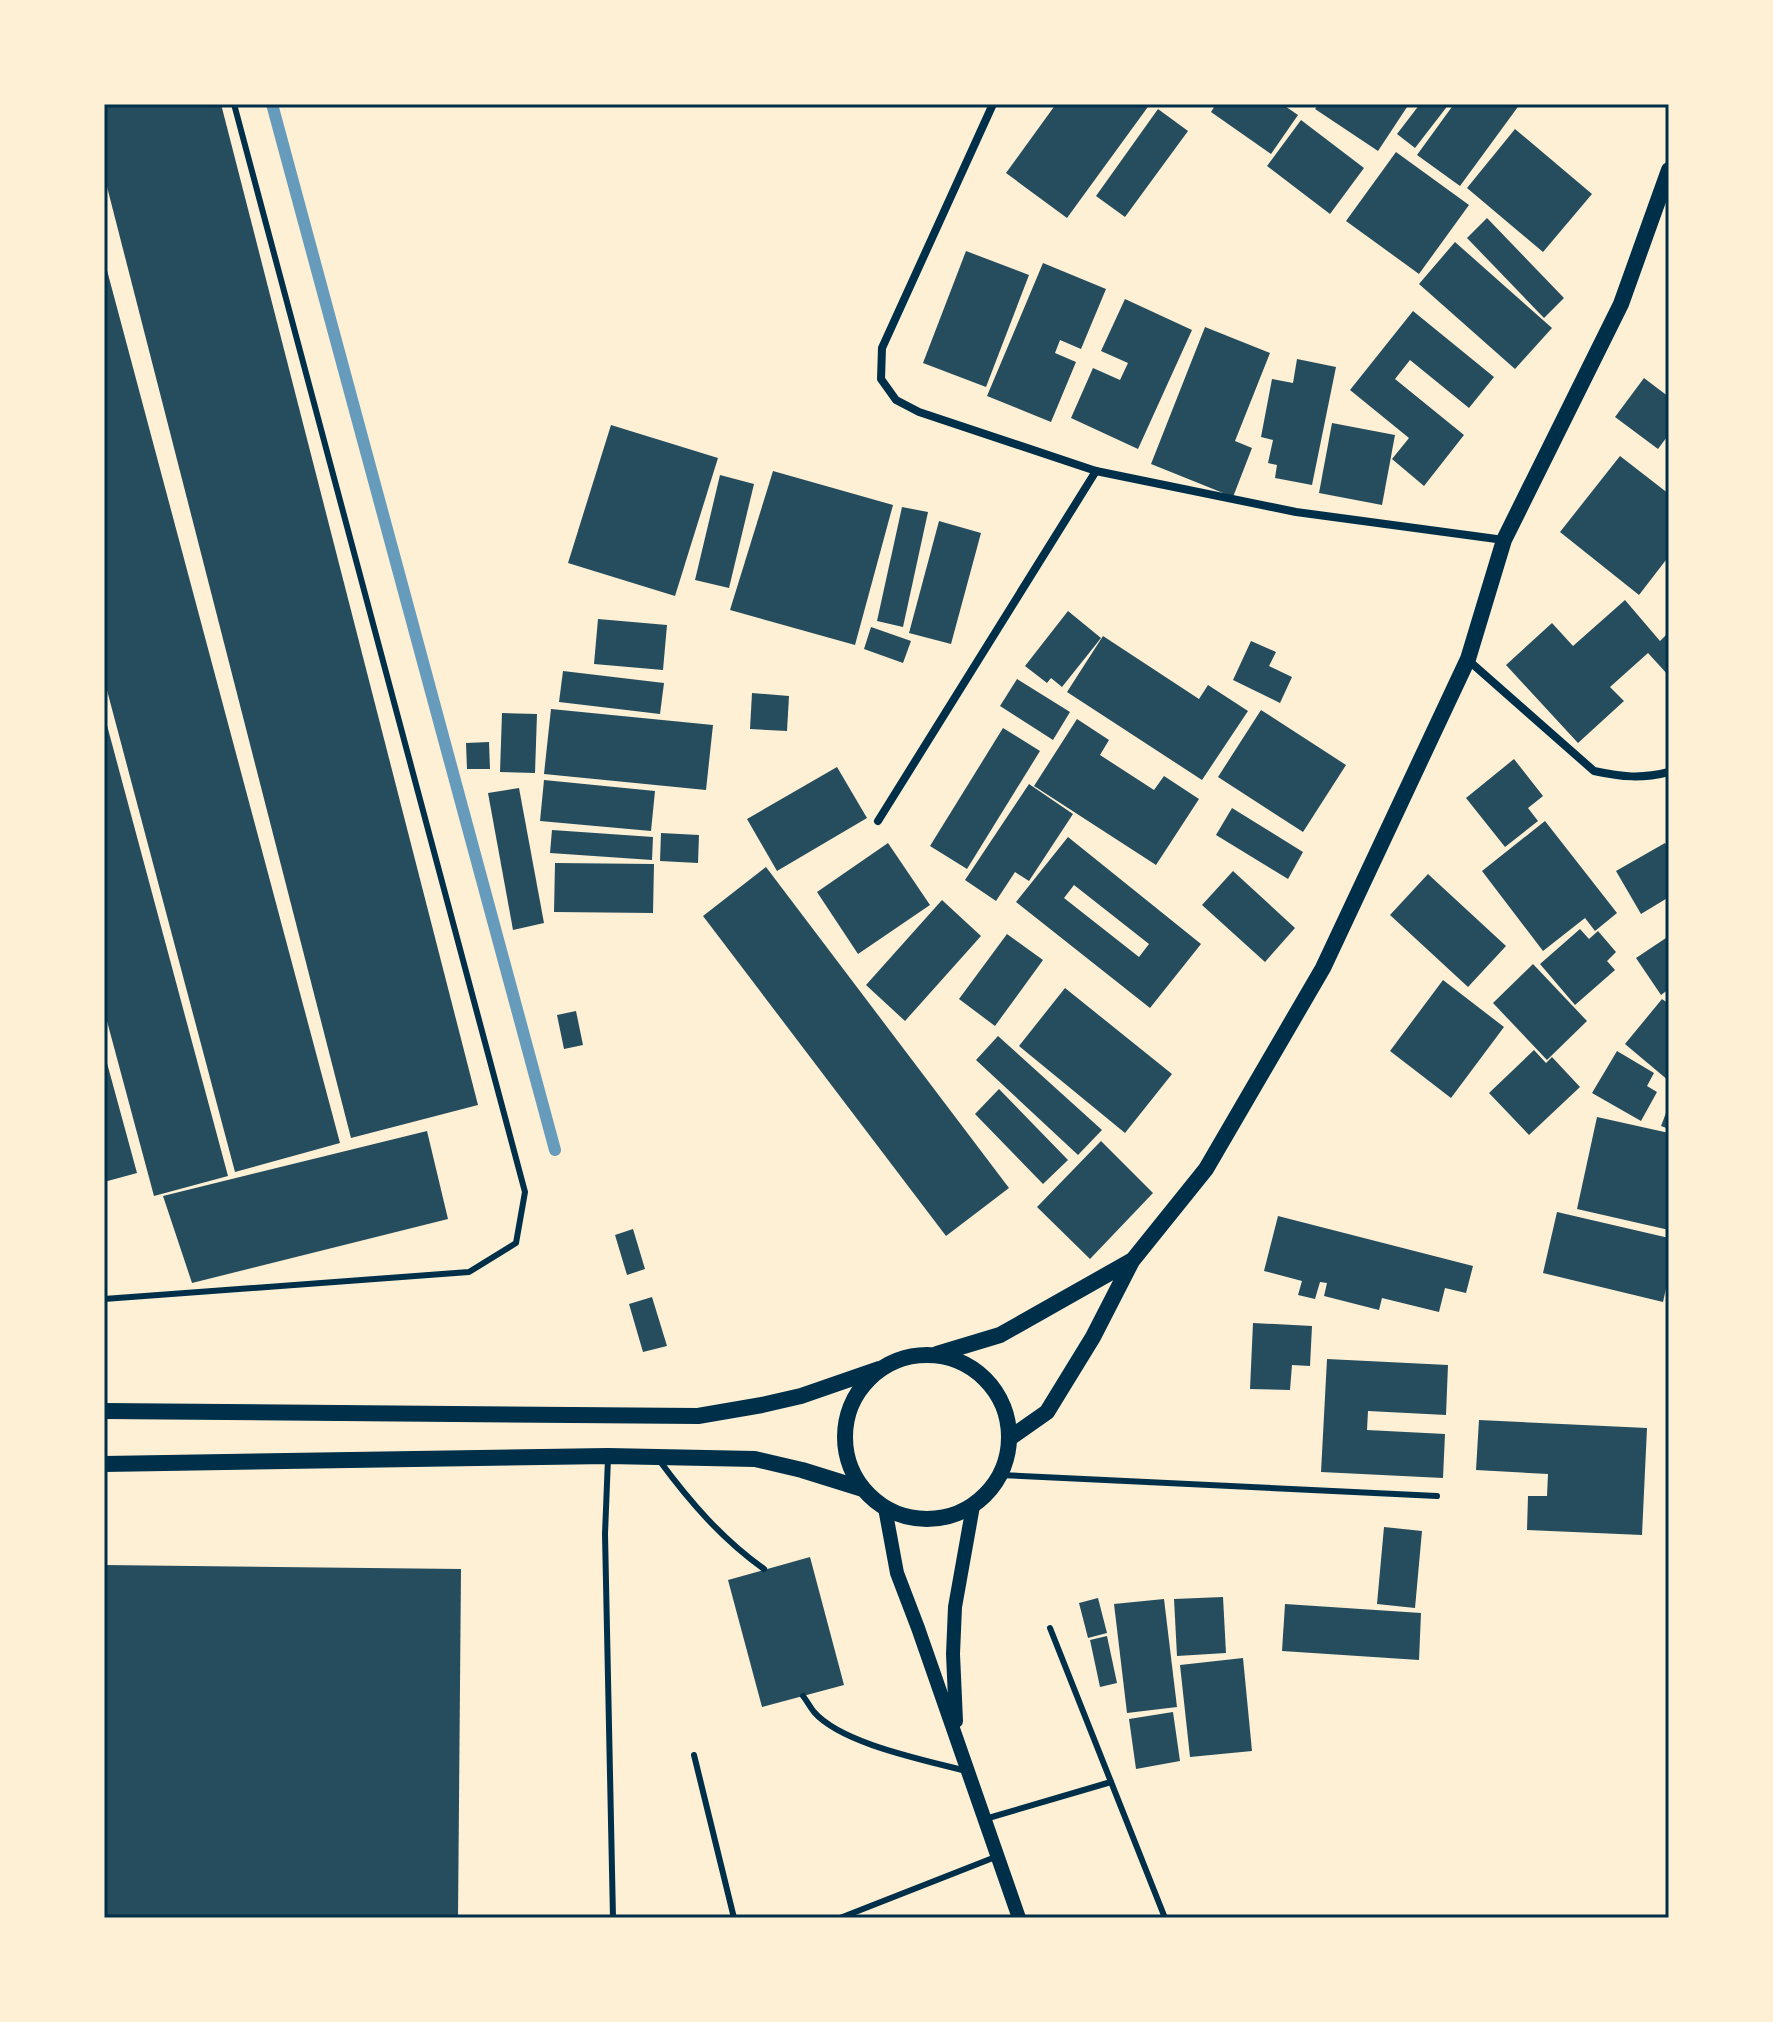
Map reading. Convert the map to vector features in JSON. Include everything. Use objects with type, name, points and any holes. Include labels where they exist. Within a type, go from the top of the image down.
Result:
[{"type":"main road","points":[[1010,1438],[1047,1412],[1093,1337],[1132,1261],[1206,1169],[1323,968],[1468,659],[1504,540],[1621,304],[1669,170]]},
{"type":"main road","points":[[104,1411],[698,1416],[801,1396],[879,1369],[897,1359],[937,1354],[1000,1335],[1132,1261]]},
{"type":"main road","points":[[879,1369],[856,1394],[845,1425],[847,1459],[863,1489],[885,1508],[906,1518],[928,1520],[952,1517],[973,1506],[1000,1475],[1010,1438],[1006,1414],[997,1392],[981,1374],[960,1361],[937,1354]]},
{"type":"main road","points":[[104,1464],[608,1456],[755,1459],[863,1489]]},
{"type":"street","points":[[993,104],[882,348],[881,379],[896,400],[919,412],[1096,471],[1296,512],[1504,540]]},
{"type":"street","points":[[878,821],[1096,471]]},
{"type":"street","points":[[1468,659],[1594,771],[1621,777],[1648,777],[1669,772]]},
{"type":"street","points":[[957,1737],[953,1654],[955,1607],[973,1506]]},
{"type":"street","points":[[885,1508],[897,1573],[1019,1918]]},
{"type":"lane","points":[[104,1299],[469,1272],[516,1243],[525,1192],[234,104]]},
{"type":"lane","points":[[608,1456],[605,1534],[613,1918]]},
{"type":"lane","points":[[657,1457],[708,1522],[764,1569]]},
{"type":"lane","points":[[1000,1475],[1437,1496]]},
{"type":"lane","points":[[1050,1628],[1165,1918]]},
{"type":"lane","points":[[803,1696],[814,1713],[859,1740],[969,1771]]},
{"type":"lane","points":[[694,1755],[734,1918]]},
{"type":"lane","points":[[985,1819],[1111,1782]]},
{"type":"lane","points":[[840,1918],[998,1856]]},
{"type":"building","points":[[104,104],[221,104],[478,1105],[351,1138],[104,175]]},
{"type":"building","points":[[1056,104],[1150,104],[1067,218],[1006,173]]},
{"type":"building","points":[[1216,104],[1282,104],[1298,115],[1271,154],[1211,112]]},
{"type":"building","points":[[1319,104],[1409,104],[1378,151],[1315,109]]},
{"type":"building","points":[[1420,104],[1449,104],[1415,148],[1397,134]]},
{"type":"building","points":[[1454,104],[1520,104],[1460,186],[1417,155]]},
{"type":"building","points":[[1158,109],[1188,131],[1125,217],[1096,196]]},
{"type":"building","points":[[1301,120],[1364,168],[1330,214],[1267,166]]},
{"type":"building","points":[[1515,129],[1592,194],[1543,252],[1467,188]]},
{"type":"building","points":[[1396,152],[1469,205],[1419,274],[1346,221]]},
{"type":"building","points":[[1487,218],[1564,298],[1544,318],[1467,238]]},
{"type":"building","points":[[1455,242],[1552,328],[1515,369],[1419,284]]},
{"type":"building","points":[[966,251],[1029,275],[986,387],[923,363]]},
{"type":"building","points":[[104,259],[340,1143],[235,1172],[104,679]]},
{"type":"building","points":[[1043,263],[1106,289],[1081,349],[1060,340],[1055,353],[1076,362],[1051,422],[987,396]]},
{"type":"building","points":[[1125,299],[1192,330],[1138,449],[1071,418],[1093,368],[1120,380],[1128,363],[1101,351]]},
{"type":"building","points":[[1413,311],[1494,377],[1469,408],[1410,360],[1395,379],[1464,435],[1424,486],[1392,459],[1409,438],[1350,390]]},
{"type":"building","points":[[1205,327],[1270,353],[1235,441],[1252,448],[1233,497],[1151,464]]},
{"type":"building","points":[[1297,359],[1336,367],[1312,485],[1275,478],[1277,465],[1268,463],[1273,440],[1261,437],[1272,379],[1293,383]]},
{"type":"building","points":[[1644,378],[1669,397],[1669,434],[1658,449],[1615,417]]},
{"type":"building","points":[[1332,423],[1395,435],[1382,505],[1319,493]]},
{"type":"building","points":[[611,425],[718,458],[675,596],[568,563]]},
{"type":"building","points":[[1620,456],[1669,494],[1669,556],[1639,595],[1560,532]]},
{"type":"building","points":[[773,471],[893,505],[855,645],[730,610]]},
{"type":"building","points":[[720,475],[754,484],[729,588],[695,580]]},
{"type":"building","points":[[902,507],[928,512],[903,627],[877,621]]},
{"type":"building","points":[[939,521],[981,533],[951,644],[909,633]]},
{"type":"building","points":[[1625,600],[1660,641],[1669,632],[1669,676],[1648,653],[1610,687],[1624,701],[1578,743],[1506,665],[1552,623],[1573,646]]},
{"type":"building","points":[[1068,611],[1101,638],[1062,687],[1051,678],[1047,683],[1025,666]]},
{"type":"building","points":[[598,619],[667,625],[663,670],[594,664]]},
{"type":"building","points":[[871,627],[911,641],[903,663],[864,649]]},
{"type":"building","points":[[1103,636],[1199,699],[1208,685],[1248,711],[1202,780],[1067,692]]},
{"type":"building","points":[[1251,641],[1276,652],[1269,666],[1292,677],[1280,703],[1233,680]]},
{"type":"building","points":[[563,671],[664,683],[660,714],[559,702]]},
{"type":"building","points":[[1017,679],[1070,712],[1053,740],[1000,706]]},
{"type":"building","points":[[752,693],[789,696],[787,731],[750,729]]},
{"type":"building","points":[[551,709],[713,725],[706,790],[544,774]]},
{"type":"building","points":[[1261,710],[1346,765],[1303,832],[1218,777]]},
{"type":"building","points":[[502,713],[537,714],[535,773],[500,772]]},
{"type":"building","points":[[104,714],[228,1176],[154,1196],[104,1010]]},
{"type":"building","points":[[1077,719],[1109,740],[1100,755],[1154,790],[1164,776],[1199,799],[1156,865],[1034,786]]},
{"type":"building","points":[[1003,728],[1040,751],[967,869],[930,846]]},
{"type":"building","points":[[489,742],[490,769],[467,769],[466,743]]},
{"type":"building","points":[[1514,759],[1543,796],[1528,808],[1538,821],[1505,847],[1466,798]]},
{"type":"building","points":[[837,767],[867,818],[777,871],[747,819]]},
{"type":"building","points":[[544,780],[655,791],[651,831],[540,821]]},
{"type":"building","points":[[1029,784],[1073,814],[1029,881],[1015,872],[996,901],[965,880]]},
{"type":"building","points":[[519,788],[544,923],[513,930],[488,793]]},
{"type":"building","points":[[1232,808],[1303,852],[1288,879],[1216,835]]},
{"type":"building","points":[[1545,821],[1617,913],[1595,931],[1585,918],[1543,951],[1482,871]]},
{"type":"building","points":[[552,830],[653,837],[652,860],[550,853]]},
{"type":"building","points":[[661,833],[699,835],[698,863],[660,861]]},
{"type":"building","points":[[1068,837],[1201,944],[1150,1008],[1016,902]],"holes":[[[1074,885],[1149,944],[1139,957],[1064,898]]]},
{"type":"building","points":[[888,843],[930,905],[858,954],[817,892]]},
{"type":"building","points":[[1665,843],[1669,849],[1669,897],[1641,914],[1616,871]]},
{"type":"building","points":[[555,863],[654,864],[653,913],[554,912]]},
{"type":"building","points":[[766,867],[1009,1188],[946,1236],[703,916]]},
{"type":"building","points":[[1233,871],[1295,928],[1265,962],[1202,905]]},
{"type":"building","points":[[1428,874],[1506,946],[1468,987],[1390,915]]},
{"type":"building","points":[[942,900],[981,936],[905,1021],[866,985]]},
{"type":"building","points":[[1580,929],[1589,939],[1598,931],[1616,952],[1607,961],[1615,970],[1575,1005],[1540,964]]},
{"type":"building","points":[[1007,934],[1043,960],[995,1026],[959,999]]},
{"type":"building","points":[[1669,936],[1669,989],[1661,995],[1636,958]]},
{"type":"building","points":[[1533,964],[1587,1021],[1547,1060],[1493,1003]]},
{"type":"building","points":[[1443,980],[1504,1027],[1451,1098],[1390,1051]]},
{"type":"building","points":[[1065,988],[1172,1074],[1125,1133],[1019,1046]]},
{"type":"building","points":[[1662,999],[1669,1004],[1669,1081],[1625,1044]]},
{"type":"building","points":[[576,1011],[583,1045],[564,1049],[557,1015]]},
{"type":"building","points":[[998,1036],[1102,1130],[1078,1155],[976,1060]]},
{"type":"building","points":[[1534,1050],[1546,1063],[1552,1057],[1580,1087],[1529,1135],[1489,1093]]},
{"type":"building","points":[[1617,1051],[1654,1073],[1647,1086],[1657,1092],[1641,1121],[1592,1093]]},
{"type":"building","points":[[104,1052],[137,1173],[104,1182]]},
{"type":"building","points":[[999,1089],[1068,1160],[1043,1184],[975,1114]]},
{"type":"building","points":[[1669,1105],[1669,1129],[1661,1126]]},
{"type":"building","points":[[1597,1117],[1669,1133],[1669,1230],[1577,1209]]},
{"type":"building","points":[[427,1131],[448,1219],[192,1283],[163,1196]]},
{"type":"building","points":[[1101,1141],[1153,1193],[1090,1259],[1037,1207]]},
{"type":"building","points":[[1557,1212],[1669,1238],[1669,1275],[1663,1302],[1543,1273]]},
{"type":"building","points":[[1278,1216],[1473,1266],[1466,1293],[1445,1288],[1439,1312],[1382,1298],[1379,1310],[1324,1296],[1327,1283],[1320,1282],[1315,1299],[1298,1295],[1302,1281],[1264,1271]]},
{"type":"building","points":[[633,1229],[645,1269],[627,1275],[615,1235]]},
{"type":"building","points":[[652,1297],[667,1346],[643,1352],[629,1304]]},
{"type":"building","points":[[1253,1323],[1312,1326],[1310,1366],[1292,1365],[1290,1390],[1250,1389]]},
{"type":"building","points":[[1327,1359],[1448,1365],[1446,1415],[1368,1411],[1367,1430],[1445,1434],[1443,1478],[1321,1472]]},
{"type":"building","points":[[1479,1420],[1647,1428],[1642,1535],[1527,1530],[1528,1496],[1547,1496],[1548,1474],[1476,1470]]},
{"type":"building","points":[[1384,1527],[1422,1531],[1415,1608],[1377,1604]]},
{"type":"building","points":[[810,1557],[844,1685],[762,1707],[728,1580]]},
{"type":"building","points":[[104,1565],[461,1569],[458,1918],[104,1918]]},
{"type":"building","points":[[1223,1597],[1226,1653],[1177,1656],[1174,1599]]},
{"type":"building","points":[[1098,1598],[1107,1633],[1088,1638],[1079,1603]]},
{"type":"building","points":[[1164,1599],[1177,1707],[1127,1713],[1114,1604]]},
{"type":"building","points":[[1285,1604],[1421,1613],[1419,1660],[1282,1651]]},
{"type":"building","points":[[1107,1636],[1117,1683],[1100,1687],[1090,1640]]},
{"type":"building","points":[[1243,1658],[1252,1751],[1190,1757],[1180,1665]]},
{"type":"building","points":[[1173,1712],[1180,1761],[1136,1769],[1129,1719]]},
{"type":"waterway","points":[[272,104],[555,1150]]}]
